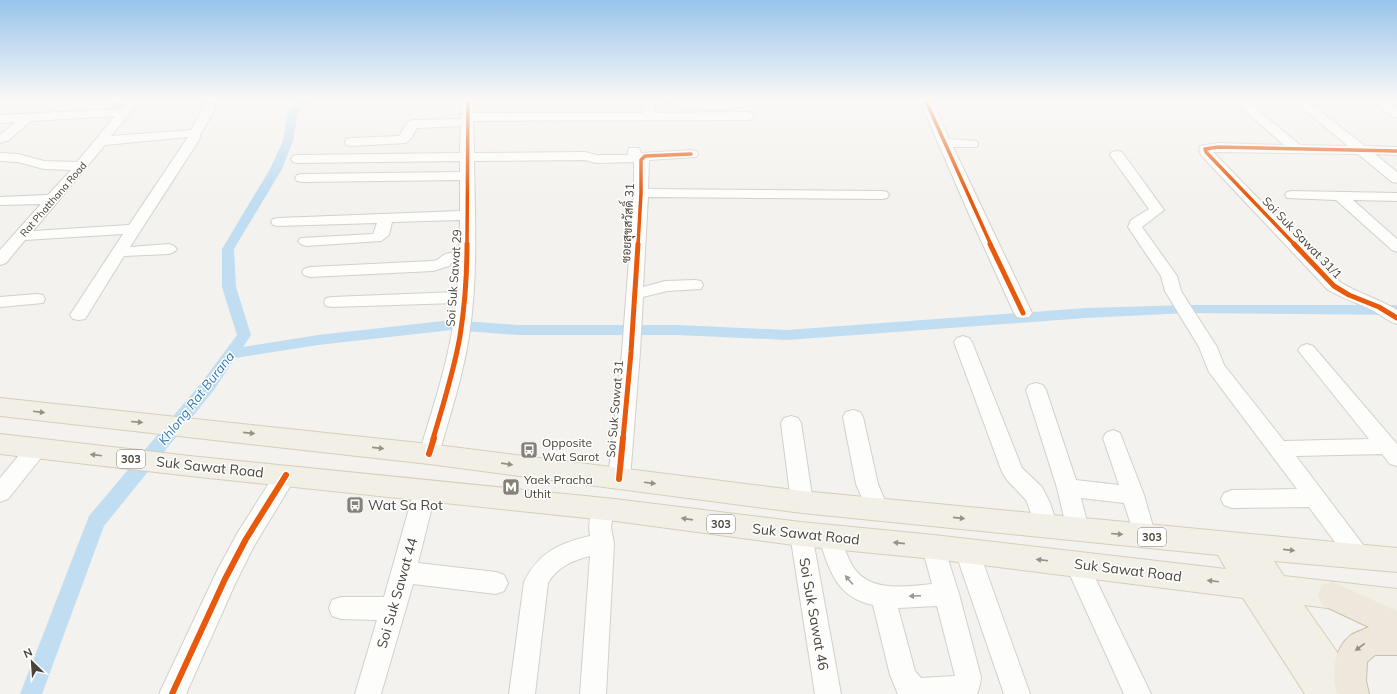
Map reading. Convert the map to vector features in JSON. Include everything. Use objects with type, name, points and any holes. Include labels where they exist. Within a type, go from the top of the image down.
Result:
[{"type":"highway","points":[[1333,595],[1397,626]]},
{"type":"highway","points":[[1353,694],[1350,683],[1349,669],[1351,659],[1355,651],[1364,644],[1377,639],[1397,640]]},
{"type":"main road","name":"303","points":[[0,407],[98,419],[210,429],[429,454],[802,502],[877,508],[1047,527],[1397,560]]},
{"type":"main road","name":"Suk Sawat Road","points":[[2,448],[37,448],[425,491],[603,508],[801,534],[934,547],[1397,603]]},
{"type":"main road","points":[[1238,545],[1324,694]]},
{"type":"main road","points":[[1263,587],[1346,694]]},
{"type":"street","points":[[0,139],[11,131]]},
{"type":"street","name":"Rat Phatthana Road","points":[[0,260],[12,241],[53,199],[103,141],[109,131]]},
{"type":"street","points":[[103,141],[195,134],[196,131]]},
{"type":"street","points":[[351,142],[402,140],[406,137],[409,131]]},
{"type":"street","name":"Soi Suk Sawat 29","points":[[429,454],[455,362],[465,297],[468,256],[467,131]]},
{"type":"street","points":[[940,131],[1023,313]]},
{"type":"street","points":[[1276,131],[1296,148],[1397,151]]},
{"type":"street","points":[[1338,131],[1397,179]]},
{"type":"street","points":[[79,315],[195,137]]},
{"type":"street","points":[[945,144],[972,144]]},
{"type":"street","name":"Soi Suk Sawat 31/1","points":[[1296,148],[1205,149],[1206,152],[1334,286],[1349,295],[1379,307],[1397,318]]},
{"type":"street","points":[[298,159],[585,156],[596,159],[630,159],[635,157],[634,152]]},
{"type":"street","name":"ซอยสุขสวัสดิ์ 31","points":[[631,340],[631,320],[641,193],[640,160],[642,157],[691,154]]},
{"type":"street","points":[[1117,155],[1156,208],[1156,211],[1136,223],[1134,227],[1169,276],[1174,291],[1208,347],[1216,366],[1359,557]]},
{"type":"street","points":[[0,157],[18,158],[44,165],[82,166]]},
{"type":"street","points":[[302,178],[467,176]]},
{"type":"street","points":[[641,193],[882,195]]},
{"type":"street","points":[[1292,195],[1397,197]]},
{"type":"street","points":[[1340,196],[1397,247]]},
{"type":"street","points":[[0,201],[53,199]]},
{"type":"street","points":[[278,222],[468,215]]},
{"type":"street","points":[[306,241],[376,238],[381,235],[385,219]]},
{"type":"street","points":[[12,241],[134,229]]},
{"type":"street","points":[[120,252],[169,249]]},
{"type":"street","points":[[310,272],[433,266],[443,263],[445,259],[449,257],[468,256]]},
{"type":"street","points":[[634,292],[647,292],[665,286],[695,285]]},
{"type":"street","points":[[332,302],[465,297]]},
{"type":"street","points":[[0,302],[37,299]]},
{"type":"street","name":"Soi Suk Sawat 31","points":[[619,479],[631,340]]},
{"type":"street","points":[[963,342],[1013,472],[1027,485],[1036,497],[1047,527]]},
{"type":"street","points":[[1307,350],[1392,452]]},
{"type":"street","points":[[1036,390],[1068,488],[1078,530]]},
{"type":"street","points":[[853,417],[867,484],[877,508]]},
{"type":"street","points":[[791,423],[802,502]]},
{"type":"street","points":[[1113,438],[1133,495],[1145,536]]},
{"type":"street","points":[[0,494],[37,448]]},
{"type":"street","points":[[1279,449],[1392,452]]},
{"type":"street","points":[[172,694],[225,579],[246,539],[286,475]]},
{"type":"street","points":[[1068,488],[1133,495]]},
{"type":"street","name":"Soi Suk Sawat 44","points":[[368,694],[404,572],[425,491]]},
{"type":"street","points":[[1232,499],[1315,498]]},
{"type":"street","points":[[593,694],[602,544],[600,527],[603,508]]},
{"type":"street","name":"Soi Suk Sawat 46","points":[[801,534],[828,694]]},
{"type":"street","points":[[829,536],[841,570],[850,583],[860,590],[883,598],[946,594]]},
{"type":"street","points":[[522,694],[536,582],[541,572],[573,550],[602,544]]},
{"type":"street","points":[[883,598],[902,675],[908,685],[918,691],[963,689],[967,685],[968,677],[934,547]]},
{"type":"street","points":[[967,551],[1017,694]]},
{"type":"street","points":[[1077,564],[1138,694]]},
{"type":"street","points":[[404,572],[496,583]]},
{"type":"street","points":[[341,608],[393,609]]},
{"type":"waterway","name":"Khlong Rat Burana","points":[[31,694],[96,522],[208,386],[244,335],[229,287],[228,249],[276,169],[288,141],[290,131]]},
{"type":"waterway","points":[[231,354],[318,340],[452,325],[517,330],[678,330],[787,335],[1086,313],[1188,309],[1397,310]]},
{"type":"cycle path","points":[[429,454],[454,366],[464,309],[468,227],[467,131]]},
{"type":"cycle path","points":[[939,131],[976,214],[1023,313]]},
{"type":"cycle path","points":[[1397,151],[1218,147],[1205,149],[1206,152],[1334,286],[1349,295],[1379,307],[1397,318]]},
{"type":"cycle path","points":[[619,479],[631,352],[641,193],[641,160],[645,156],[691,154]]},
{"type":"cycle path","points":[[172,694],[225,579],[246,539],[286,475]]},
{"type":"place","name":"Opposite Wat Sarot","points":[[529,450]]},
{"type":"place","name":"Yaek Pracha Uthit","points":[[511,487]]},
{"type":"place","name":"Wat Sa Rot","points":[[355,505]]}]
